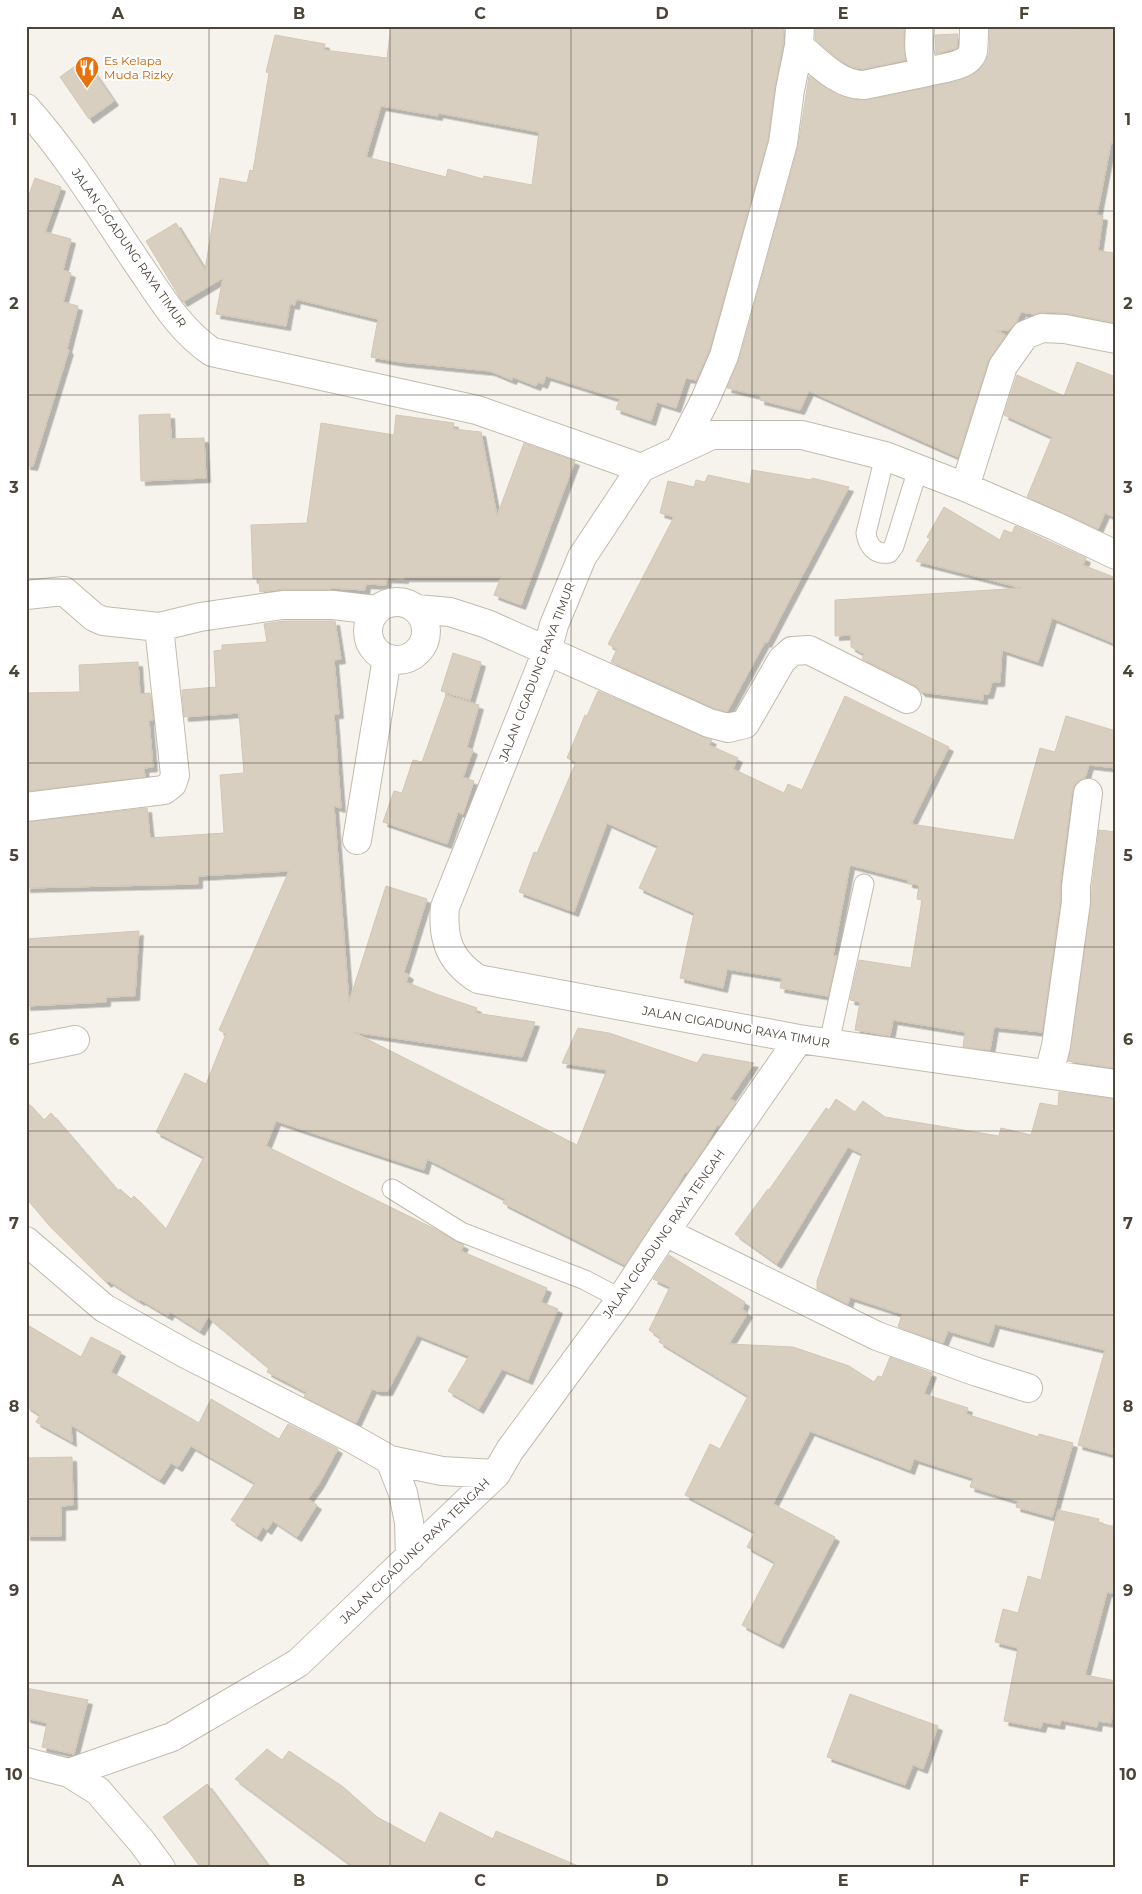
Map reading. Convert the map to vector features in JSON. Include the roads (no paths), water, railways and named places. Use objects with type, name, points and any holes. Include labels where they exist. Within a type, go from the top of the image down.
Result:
[{"type":"street","points":[[920,26],[918,50],[927,72]]},
{"type":"street","points":[[799,36],[843,81],[854,85],[864,85],[964,62],[970,58],[973,51],[974,26]]},
{"type":"street","points":[[680,448],[724,356],[783,144],[799,36]]},
{"type":"street","name":"JALAN CIGADUNG RAYA TIMUR","points":[[28,115],[74,169],[174,317],[199,343],[212,352],[477,410],[641,468],[582,557],[445,907],[444,923],[446,938],[455,960],[465,970],[478,979],[799,1039],[1116,1084]]},
{"type":"street","points":[[966,488],[1003,366],[1025,335],[1042,328],[1065,329],[1116,339]]},
{"type":"street","points":[[641,468],[680,448],[712,435],[802,435],[886,456],[1056,526],[1116,555]]},
{"type":"street","points":[[26,595],[64,591],[94,617],[103,621],[159,627],[200,617],[283,605],[334,605],[376,610]]},
{"type":"street","points":[[396,601],[407,603],[416,609],[423,619],[426,629],[424,641],[418,651],[409,658],[398,660],[387,658],[377,652],[370,643],[367,632],[370,620],[376,610],[385,604],[396,601]]},
{"type":"street","points":[[416,609],[450,612],[487,624],[709,723],[728,728],[745,724],[782,660],[792,651],[809,650],[907,699]]},
{"type":"street","points":[[26,808],[164,790],[172,784],[175,774],[159,627]]},
{"type":"street","points":[[357,840],[387,658]]},
{"type":"street","points":[[1049,1074],[1056,1046],[1076,902],[1076,886],[1088,793]]},
{"type":"street","name":"JALAN CIGADUNG RAYA TENGAH","points":[[69,1774],[172,1737],[298,1663],[496,1474],[510,1450],[621,1299],[665,1232],[799,1039]]},
{"type":"street","points":[[26,1050],[75,1040]]},
{"type":"street","points":[[665,1232],[877,1336],[1028,1388]]},
{"type":"street","points":[[26,1241],[104,1308],[186,1354],[353,1438],[390,1460],[442,1471],[496,1474]]},
{"type":"street","points":[[390,1460],[403,1492],[409,1522],[410,1557]]},
{"type":"street","points":[[26,1762],[69,1774],[98,1791],[142,1842],[154,1864]]},
{"type":"lane","points":[[886,456],[866,533],[867,543],[872,549],[883,554],[889,553],[894,546],[918,469]]},
{"type":"lane","points":[[830,1043],[864,884]]},
{"type":"lane","points":[[392,1189],[461,1232],[585,1280],[621,1299]]},
{"type":"place","name":"Es Kelapa Muda Rizky","points":[[87,89]]}]
